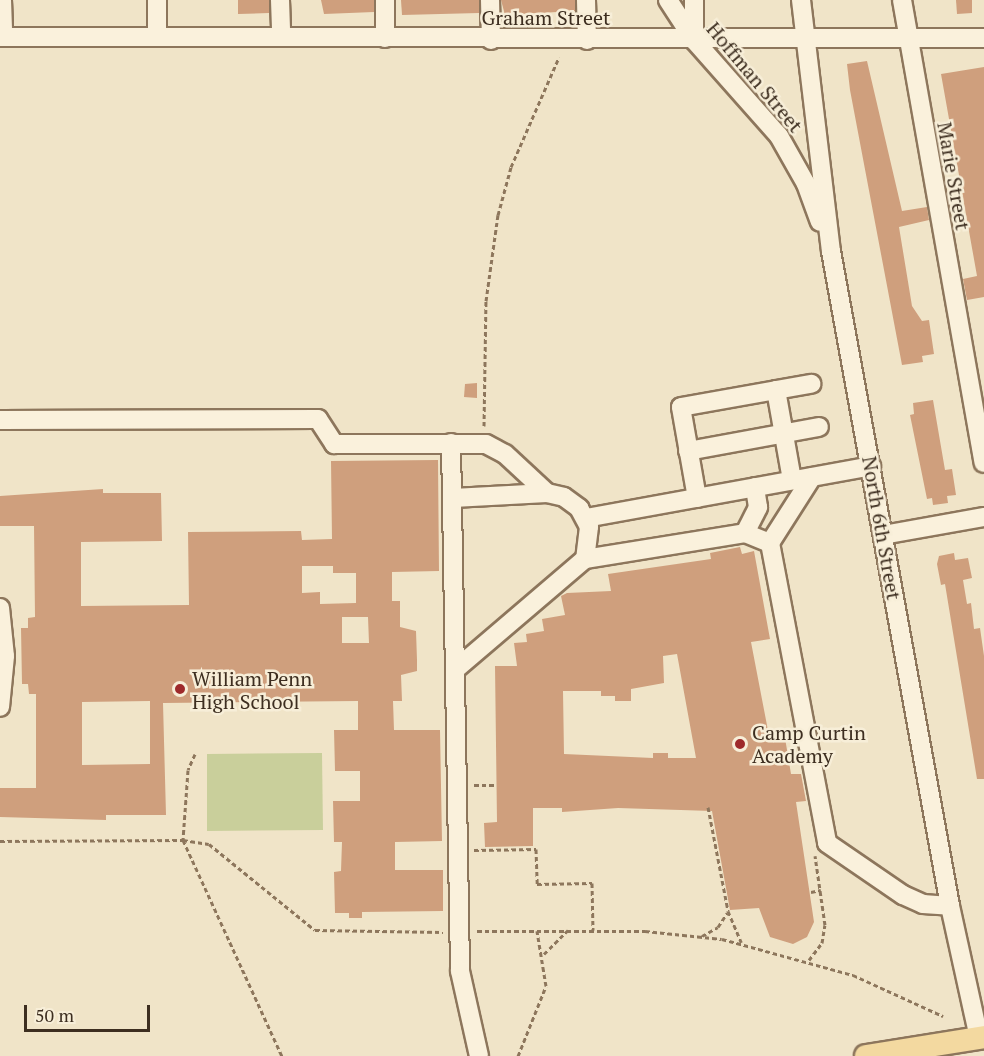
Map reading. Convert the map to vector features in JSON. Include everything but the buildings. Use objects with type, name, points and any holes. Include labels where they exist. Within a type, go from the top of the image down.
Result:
[{"type":"main road","points":[[872,1056],[982,1043]]},
{"type":"street","points":[[2,0],[2,37]]},
{"type":"street","points":[[157,0],[157,37]]},
{"type":"street","points":[[280,0],[281,37]]},
{"type":"street","points":[[385,38],[386,0]]},
{"type":"street","points":[[490,0],[491,40]]},
{"type":"street","points":[[586,0],[586,40]]},
{"type":"street","name":"Hoffman Street","points":[[668,0],[694,40],[779,136],[806,184],[831,251]]},
{"type":"street","points":[[694,0],[694,40]]},
{"type":"street","name":"North 6th Street","points":[[801,0],[831,251],[950,906],[982,1043]]},
{"type":"street","name":"Marie Street","points":[[902,0],[906,39],[984,463]]},
{"type":"street","name":"Graham Street","points":[[2,37],[491,40],[984,38]]},
{"type":"street","points":[[697,498],[681,407],[811,384]]},
{"type":"street","points":[[776,390],[792,480]]},
{"type":"street","points":[[0,420],[318,419],[334,444],[473,443],[505,454],[547,493]]},
{"type":"street","points":[[688,451],[819,427]]},
{"type":"street","points":[[451,443],[460,971],[480,1056]]},
{"type":"street","points":[[585,518],[871,466]]},
{"type":"street","points":[[812,477],[770,543],[827,843],[903,895],[923,904],[950,906]]},
{"type":"street","points":[[745,533],[758,507],[755,487]]},
{"type":"street","points":[[453,498],[547,493],[572,502],[585,518],[591,537],[585,559]]},
{"type":"street","points":[[883,535],[984,517]]},
{"type":"street","points":[[456,669],[585,559],[745,533],[770,543]]},
{"type":"street","points":[[0,608],[5,656],[0,707]]},
{"type":"path","points":[[473,443],[485,416],[486,301],[498,214],[514,157],[559,57]]},
{"type":"path","points":[[195,754],[188,770],[183,840],[282,1056]]},
{"type":"path","points":[[468,785],[497,784]]},
{"type":"path","points":[[708,807],[728,911],[742,943]]},
{"type":"path","points":[[0,841],[183,840],[209,844],[315,930],[450,932]]},
{"type":"path","points":[[809,960],[825,932],[821,890],[813,848]]},
{"type":"path","points":[[470,850],[536,849],[537,884],[592,883],[593,930]]},
{"type":"path","points":[[818,872],[823,865]]},
{"type":"path","points":[[811,892],[821,890]]},
{"type":"path","points":[[702,936],[718,927],[728,911]]},
{"type":"path","points":[[544,954],[568,930]]},
{"type":"path","points":[[469,932],[593,930],[702,936],[742,943],[809,960],[889,989],[943,1016]]},
{"type":"path","points":[[518,1056],[544,992],[544,954],[537,931]]},
{"type":"green space","points":[[322,753],[323,830],[207,831],[207,754]]},
{"type":"place","name":"William Penn High School","points":[[180,689]]},
{"type":"place","name":"Camp Curtin Academy","points":[[740,744]]}]
